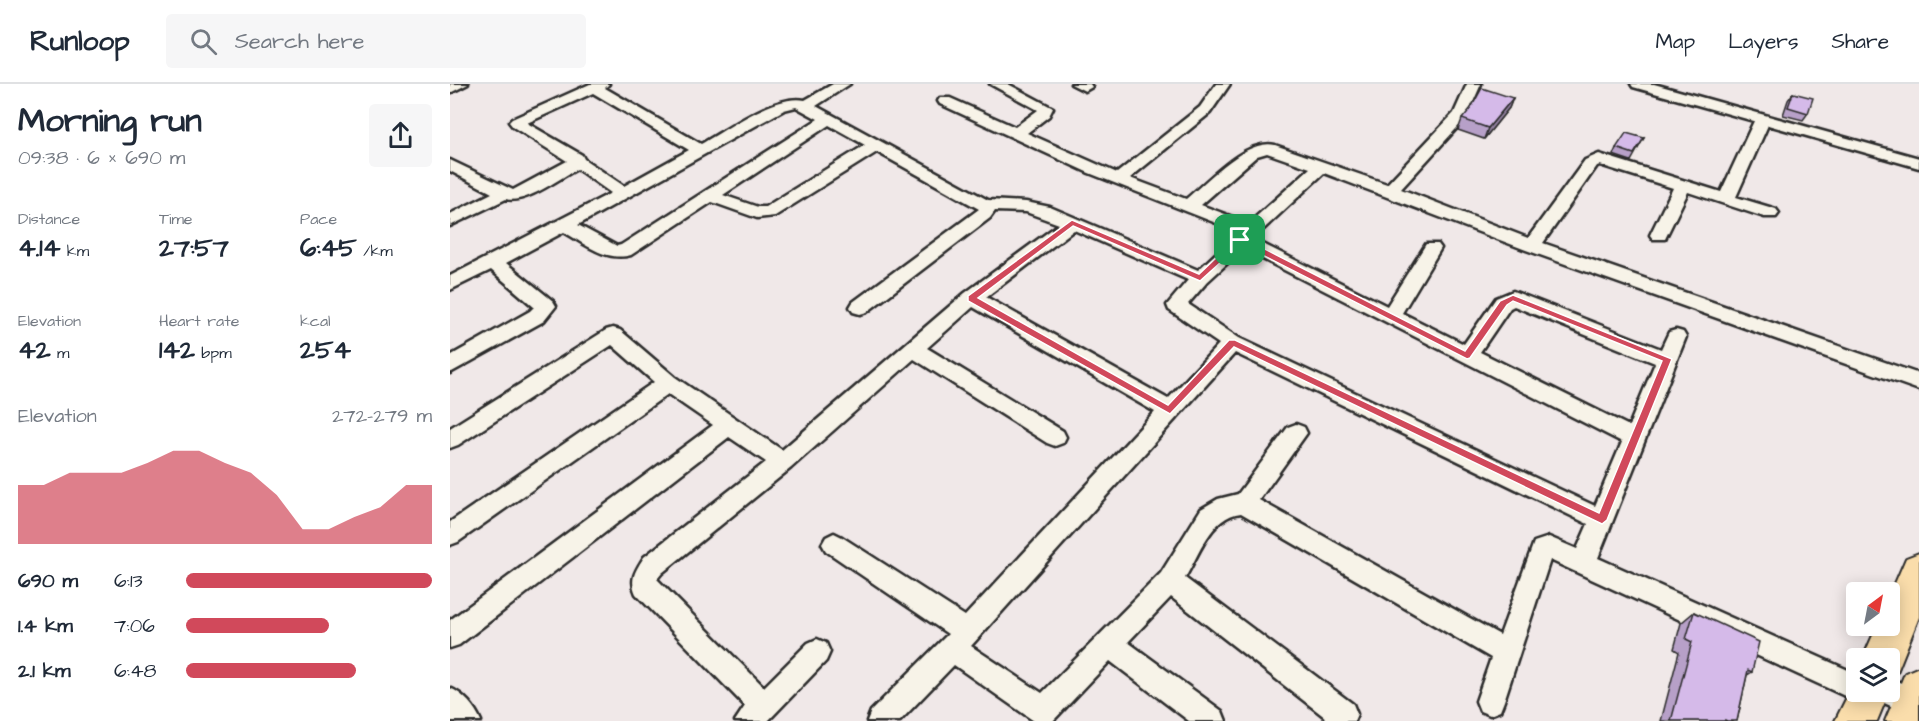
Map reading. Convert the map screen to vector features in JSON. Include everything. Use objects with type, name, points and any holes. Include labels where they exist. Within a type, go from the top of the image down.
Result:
[{"type":"highway","points":[[1898,648],[1919,570]]},
{"type":"street","points":[[450,89],[461,84]]},
{"type":"street","points":[[805,106],[843,84]]},
{"type":"street","points":[[997,84],[1046,108],[1044,113],[1017,134]]},
{"type":"street","points":[[1119,179],[1199,115],[1223,84]]},
{"type":"street","points":[[1390,191],[1461,115],[1474,84]]},
{"type":"street","points":[[1638,84],[1919,163]]},
{"type":"street","points":[[623,193],[517,122],[599,86],[700,150]]},
{"type":"street","points":[[945,101],[1119,179],[1189,206],[1390,317],[1635,439]]},
{"type":"street","points":[[450,284],[564,225],[786,104],[794,102],[989,207],[1036,208],[1200,278]]},
{"type":"street","points":[[564,225],[614,252],[630,248],[829,119]]},
{"type":"street","points":[[1726,199],[1763,119]]},
{"type":"street","points":[[710,196],[757,213],[769,212],[877,145]]},
{"type":"street","points":[[1189,206],[1251,153],[1262,148],[1269,148],[1390,191],[1532,246],[1919,382]]},
{"type":"street","points":[[1532,246],[1595,160],[1605,160],[1770,213]]},
{"type":"street","points":[[450,165],[512,196],[576,161]]},
{"type":"street","points":[[1322,167],[1245,235],[1200,278],[1176,305],[1232,343],[1602,520]]},
{"type":"street","points":[[1659,235],[1683,185]]},
{"type":"street","points":[[450,221],[505,193]]},
{"type":"street","points":[[860,307],[984,214],[989,207]]},
{"type":"street","points":[[817,652],[757,713],[645,586],[645,577],[653,565],[783,462],[972,298],[1072,223]]},
{"type":"street","points":[[1390,317],[1432,249]]},
{"type":"street","points":[[450,365],[537,316],[546,306],[492,261]]},
{"type":"street","points":[[972,298],[1170,410]]},
{"type":"street","points":[[1467,356],[1503,303],[1513,298],[1667,359]]},
{"type":"street","points":[[450,439],[613,336],[668,383],[783,462]]},
{"type":"street","points":[[1584,562],[1676,337]]},
{"type":"street","points":[[881,721],[1232,343]]},
{"type":"street","points":[[913,349],[1055,437]]},
{"type":"street","points":[[450,535],[668,383]]},
{"type":"street","points":[[450,636],[729,424]]},
{"type":"street","points":[[1244,504],[1296,433]]},
{"type":"street","points":[[834,544],[959,639],[1041,716],[1170,581],[1209,516],[1236,503],[1244,504],[1507,653]]},
{"type":"street","points":[[1490,701],[1543,550],[1549,548],[1846,677]]},
{"type":"street","points":[[1170,581],[1345,719]]},
{"type":"street","points":[[1109,644],[1205,719]]},
{"type":"street","points":[[450,702],[467,721]]},
{"type":"building","points":[[1482,88],[1513,98],[1488,128],[1462,119]]},
{"type":"building","points":[[1793,93],[1813,98],[1808,113],[1788,107]]},
{"type":"building","points":[[1626,133],[1644,138],[1634,154],[1616,148]]},
{"type":"building","points":[[1694,612],[1759,642],[1752,672],[1748,670],[1737,721],[1671,721],[1692,642],[1686,639]]},
{"type":"route","points":[[1072,223],[1200,278],[1240,240],[1467,356],[1503,303],[1513,298],[1667,359],[1602,520],[1232,343],[1170,410],[972,298],[1072,223]]}]
